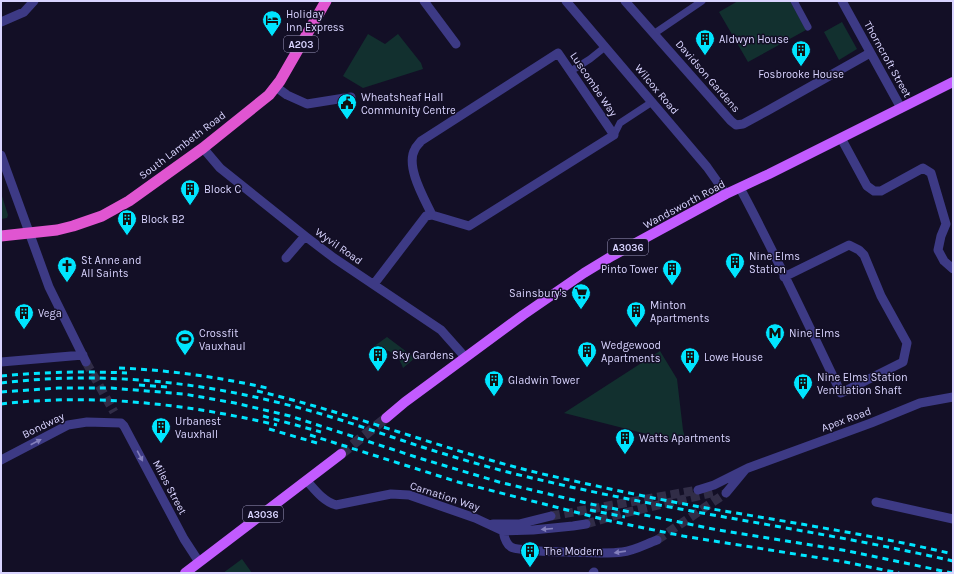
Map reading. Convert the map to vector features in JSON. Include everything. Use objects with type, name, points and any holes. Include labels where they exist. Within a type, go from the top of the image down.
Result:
[{"type":"highway","name":"South Lambeth Road","points":[[1,236],[73,226],[102,216],[129,201],[203,148],[265,99],[276,87],[326,1]]},
{"type":"main road","name":"Wandsworth Road","points":[[386,418],[465,357],[523,315],[590,270],[669,224],[726,194],[953,82]]},
{"type":"main road","name":"A3036","points":[[184,573],[341,454]]},
{"type":"street","points":[[1,22],[24,12],[34,1]]},
{"type":"street","points":[[424,1],[456,44]]},
{"type":"street","name":"Wilcox Road","points":[[566,1],[707,167],[726,194]]},
{"type":"street","name":"Davidson Gardens","points":[[625,1],[736,125],[743,124],[870,53]]},
{"type":"street","points":[[655,33],[702,1]]},
{"type":"street","points":[[794,1],[808,27]]},
{"type":"street","name":"Thorncroft Street","points":[[842,1],[901,108]]},
{"type":"street","points":[[571,70],[590,59],[605,47]]},
{"type":"street","name":"Luscombe Way","points":[[432,215],[415,178],[413,157],[414,149],[421,141],[558,53],[614,135]]},
{"type":"street","points":[[276,87],[287,95],[307,104],[351,96]]},
{"type":"street","points":[[374,284],[426,216],[432,215],[469,226],[614,135],[620,123],[652,102]]},
{"type":"street","points":[[841,138],[866,186],[874,191],[881,191],[923,168],[931,173],[949,223],[941,236],[938,250],[944,261],[953,269]]},
{"type":"street","name":"Wyvil Road","points":[[203,148],[220,168],[305,236],[334,258],[441,330],[465,357]]},
{"type":"street","points":[[1,156],[50,287],[84,359],[1,362]]},
{"type":"street","points":[[740,188],[841,393],[903,362],[907,343],[881,296],[864,255],[859,250],[849,246],[784,276]]},
{"type":"street","points":[[286,258],[305,236]]},
{"type":"street","name":"Apex Road","points":[[748,468],[920,404],[953,397]]},
{"type":"street","name":"Bondway","points":[[1,460],[68,425],[86,422],[121,423]]},
{"type":"street","name":"Miles Street","points":[[121,423],[124,426],[184,539],[199,562]]},
{"type":"street","points":[[698,490],[714,485],[748,468]]},
{"type":"street","points":[[715,492],[748,468]]},
{"type":"street","points":[[726,493],[748,468]]},
{"type":"street","name":"Carnation Way","points":[[307,480],[325,500],[331,504],[336,505],[391,494],[409,495],[463,513],[489,524]]},
{"type":"street","points":[[876,502],[953,519]]},
{"type":"street","points":[[489,524],[519,524],[551,516]]},
{"type":"street","points":[[489,524],[503,531],[534,530],[586,524]]},
{"type":"street","points":[[503,531],[506,542],[510,547],[525,550],[608,554],[623,552],[657,540]]},
{"type":"green space","points":[[738,1],[790,1],[806,30],[748,62],[719,12]]},
{"type":"green space","points":[[842,22],[857,49],[839,60],[824,32]]},
{"type":"green space","points":[[368,34],[385,44],[398,34],[421,63],[423,69],[363,88],[343,76]]},
{"type":"green space","points":[[1,193],[8,215],[7,218],[1,219]]},
{"type":"green space","points":[[387,337],[415,358],[403,368],[399,359],[393,353],[373,347]]},
{"type":"green space","points":[[660,351],[677,379],[683,430],[686,442],[682,443],[564,413]]},
{"type":"green space","points":[[242,559],[252,573],[223,573]]},
{"type":"tunnel","points":[[86,362],[114,412]]},
{"type":"tunnel","points":[[341,454],[386,418]]},
{"type":"tunnel","points":[[551,516],[698,490]]},
{"type":"tunnel","points":[[586,524],[624,513],[715,492]]},
{"type":"tunnel","points":[[657,540],[726,493]]},
{"type":"railway","points":[[119,368],[156,370],[267,388]]},
{"type":"railway","points":[[1,376],[64,372],[127,373]]},
{"type":"railway","points":[[1,383],[74,378],[111,378],[220,390],[308,410],[453,457],[499,470],[647,503],[851,540],[953,561]]},
{"type":"railway","points":[[139,385],[167,387]]},
{"type":"railway","points":[[1,392],[58,388],[111,388],[184,394],[235,403],[290,416],[419,458],[499,482],[586,503],[718,530],[848,551],[952,573]]},
{"type":"railway","points":[[257,391],[294,400],[510,466],[547,475],[677,503],[857,534],[953,554]]},
{"type":"railway","points":[[1,404],[71,400],[140,402],[209,411],[277,425]]},
{"type":"railway","points":[[263,416],[321,432]]},
{"type":"railway","points":[[269,429],[317,443]]},
{"type":"railway","points":[[310,435],[458,482],[606,520],[683,536],[845,562],[899,573]]},
{"type":"railway","points":[[590,510],[625,517]]},
{"type":"place","name":"Holiday Inn Express","points":[[272,37]]},
{"type":"place","name":"Aldwyn House","points":[[705,56]]},
{"type":"place","name":"Fosbrooke House","points":[[801,67]]},
{"type":"place","name":"Wheatsheaf Hall Community Centre","points":[[347,120]]},
{"type":"place","name":"Block C","points":[[190,206]]},
{"type":"place","name":"Block B2","points":[[127,236]]},
{"type":"place","name":"Nine Elms Station","points":[[735,279]]},
{"type":"place","name":"St Anne and All Saints","points":[[67,283]]},
{"type":"place","name":"Pinto Tower","points":[[672,286]]},
{"type":"place","name":"Sainsbury's","points":[[581,310]]},
{"type":"place","name":"Minton Apartments","points":[[636,328]]},
{"type":"place","name":"Vega","points":[[24,330]]},
{"type":"place","name":"Nine Elms","points":[[775,350]]},
{"type":"place","name":"Crossfit Vauxhaul","points":[[185,356]]},
{"type":"place","name":"Wedgewood Apartments","points":[[587,368]]},
{"type":"place","name":"Sky Gardens","points":[[378,372]]},
{"type":"place","name":"Lowe House","points":[[690,374]]},
{"type":"place","name":"Gladwin Tower","points":[[494,397]]},
{"type":"place","name":"Nine Elms Station Ventilation Shaft","points":[[803,400]]},
{"type":"place","name":"Urbanest Vauxhall","points":[[161,444]]},
{"type":"place","name":"Watts Apartments","points":[[625,455]]},
{"type":"place","name":"The Modern","points":[[530,568]]}]
